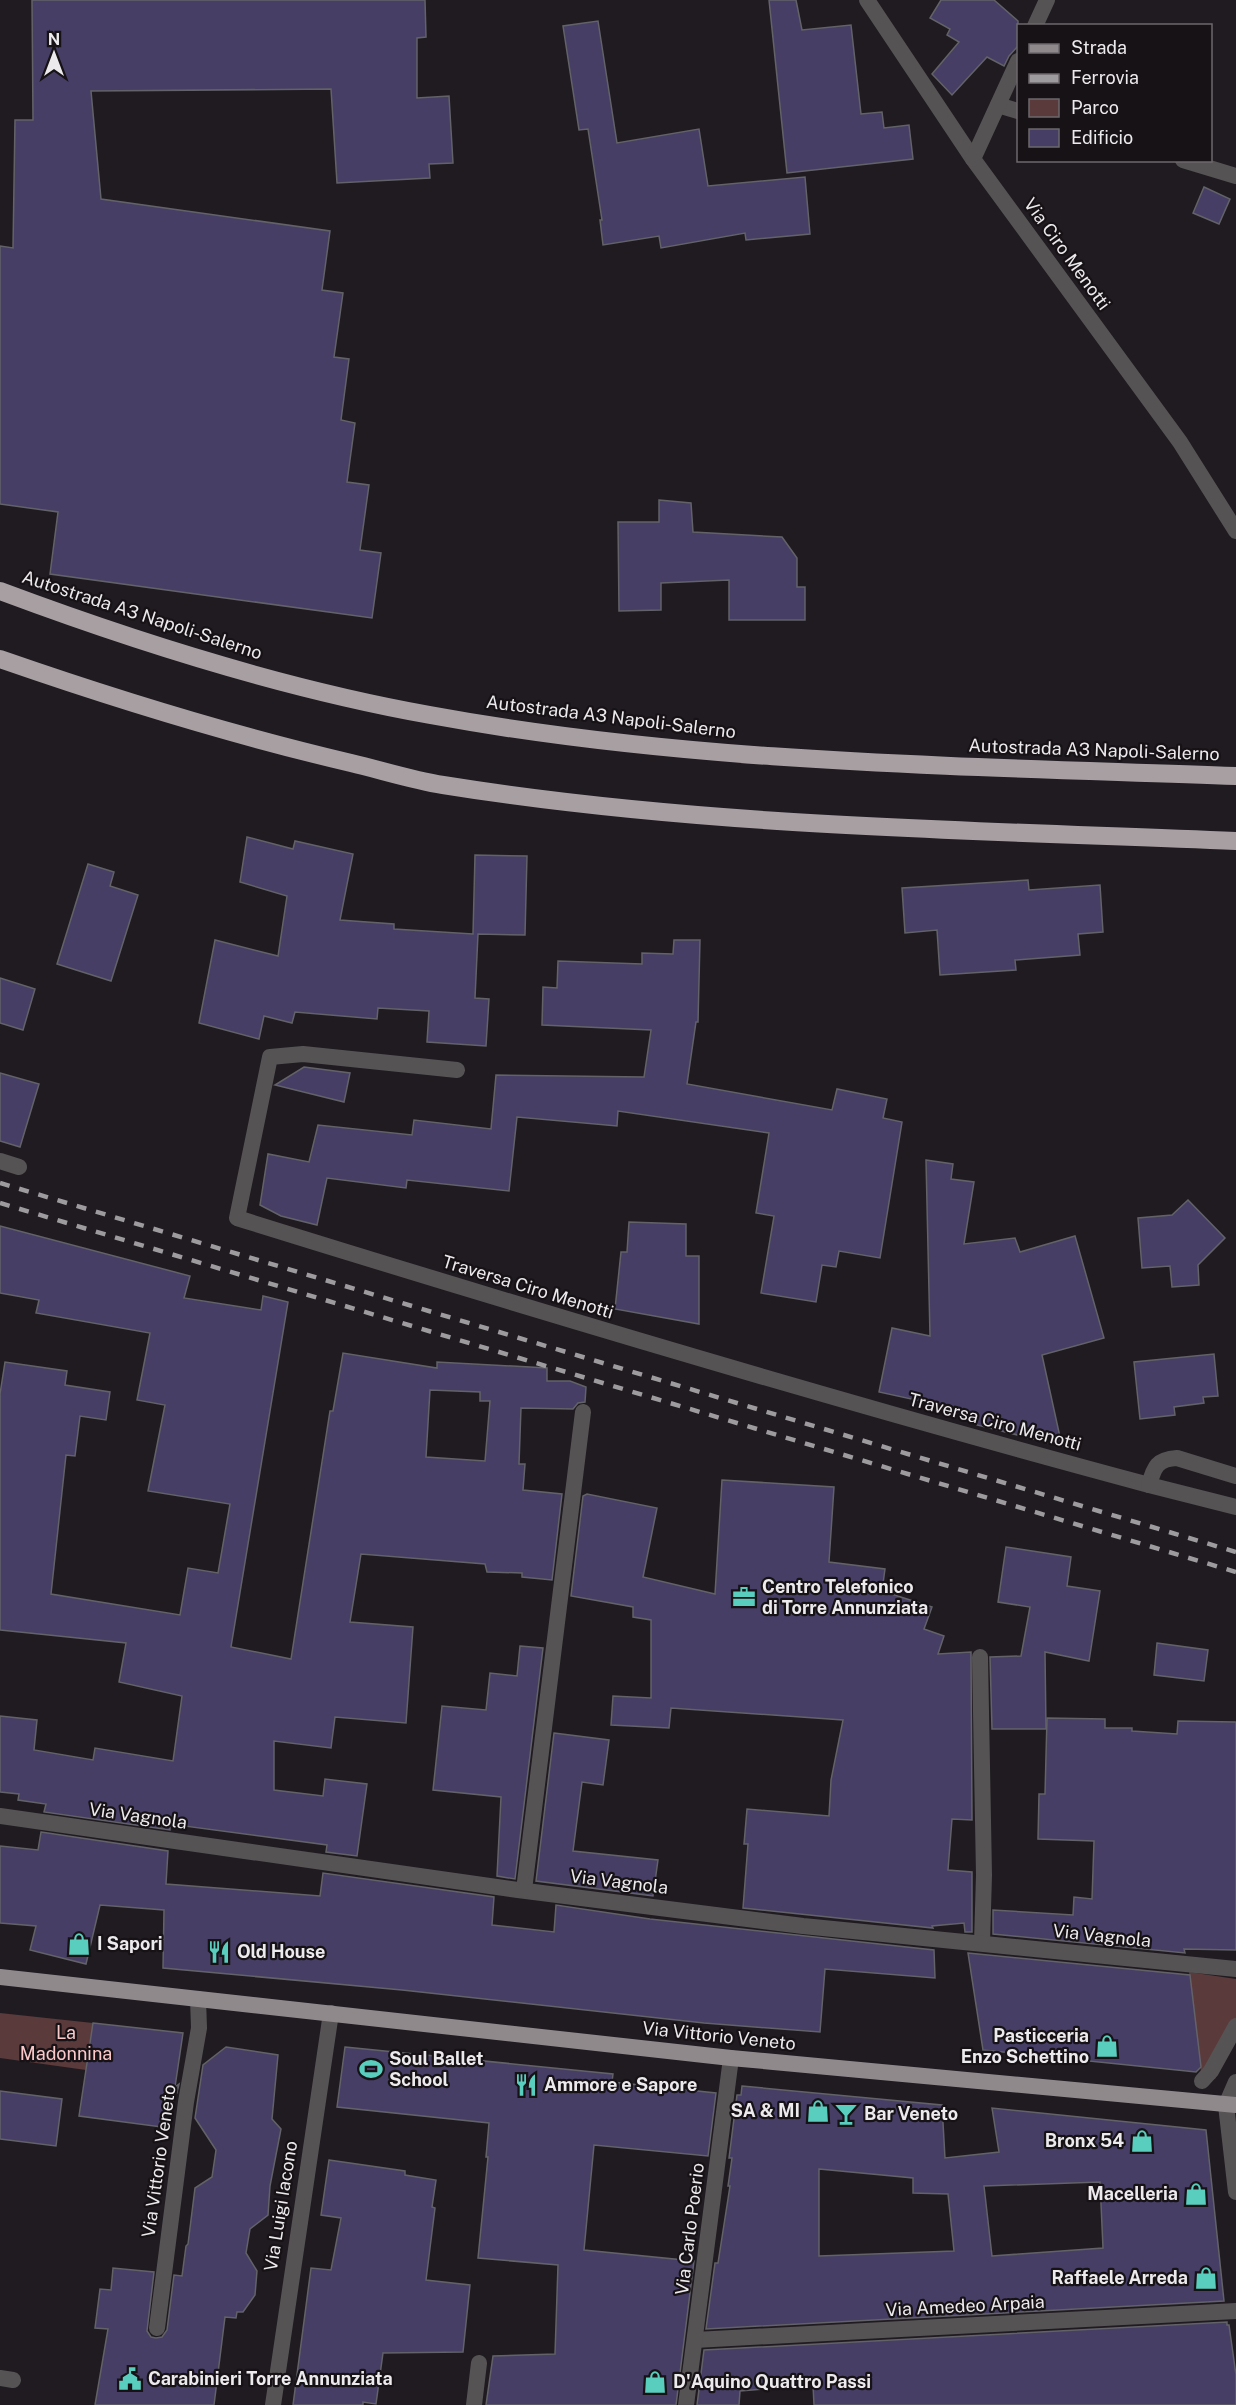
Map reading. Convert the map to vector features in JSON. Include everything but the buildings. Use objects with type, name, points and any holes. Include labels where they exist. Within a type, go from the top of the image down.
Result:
[{"type":"highway","name":"Autostrada A3 Napoli-Salerno","points":[[0,591],[174,650],[305,688],[429,715],[557,735],[702,751],[861,762],[1236,776]]},
{"type":"highway","points":[[0,659],[211,727],[307,753],[440,784],[558,801],[700,814],[886,826],[1236,841]]},
{"type":"main road","name":"Via Vittorio Veneto","points":[[0,1977],[731,2058],[1231,2105]]},
{"type":"street","name":"Via Ciro Menotti","points":[[867,0],[973,159],[1180,442],[1236,531]]},
{"type":"street","points":[[1036,24],[1047,0]]},
{"type":"street","points":[[973,159],[1017,63]]},
{"type":"street","points":[[998,105],[1017,111]]},
{"type":"street","points":[[1190,162],[1236,176]]},
{"type":"street","name":"Traversa Ciro Menotti","points":[[457,1070],[303,1053],[270,1057],[237,1218],[444,1283],[784,1383],[1149,1485]]},
{"type":"street","points":[[0,1161],[19,1167]]},
{"type":"street","points":[[524,1890],[583,1413]]},
{"type":"street","points":[[1236,1476],[1177,1458],[1159,1462],[1154,1468],[1149,1485],[1236,1507]]},
{"type":"street","points":[[980,1658],[984,1875],[982,1943]]},
{"type":"street","name":"Via Vagnola","points":[[0,1816],[524,1890],[803,1926],[1236,1969]]},
{"type":"street","name":"Via Vittorio Veneto","points":[[157,2328],[186,2102],[199,2028],[198,1999]]},
{"type":"street","name":"Via Luigi Iacono","points":[[273,2405],[331,2013]]},
{"type":"street","points":[[1203,2081],[1236,2026]]},
{"type":"street","name":"Via Carlo Poerio","points":[[686,2405],[731,2058]]},
{"type":"street","points":[[1236,2082],[1231,2105],[1236,2192]]},
{"type":"street","name":"Via Amedeo Arpaia","points":[[695,2340],[1236,2311]]},
{"type":"street","points":[[474,2405],[479,2363]]},
{"type":"green space","points":[[1189,1972],[1236,1979],[1236,2041],[1215,2079],[1202,2081]]},
{"type":"green space","name":"La Madonnina","points":[[0,2013],[93,2023],[86,2070],[0,2058]]},
{"type":"railway","points":[[0,1183],[1236,1552]]},
{"type":"railway","points":[[0,1203],[1236,1572]]},
{"type":"place","name":"Centro Telefonico di Torre Annunziata","points":[[744,1597]]},
{"type":"place","name":"I Sapori","points":[[79,1944]]},
{"type":"place","name":"Old House","points":[[219,1952]]},
{"type":"place","name":"Pasticceria Enzo Schettino","points":[[1107,2046]]},
{"type":"place","name":"Soul Ballet School","points":[[371,2069]]},
{"type":"place","name":"Ammore e Sapore","points":[[526,2085]]},
{"type":"place","name":"SA & MI","points":[[818,2111]]},
{"type":"place","name":"Bar Veneto","points":[[846,2114]]},
{"type":"place","name":"Bronx 54","points":[[1142,2141]]},
{"type":"place","name":"Macelleria","points":[[1196,2194]]},
{"type":"place","name":"Raffaele Arreda","points":[[1206,2278]]},
{"type":"place","name":"Carabinieri Torre Annunziata","points":[[130,2379]]},
{"type":"place","name":"D'Aquino Quattro Passi","points":[[655,2382]]}]
